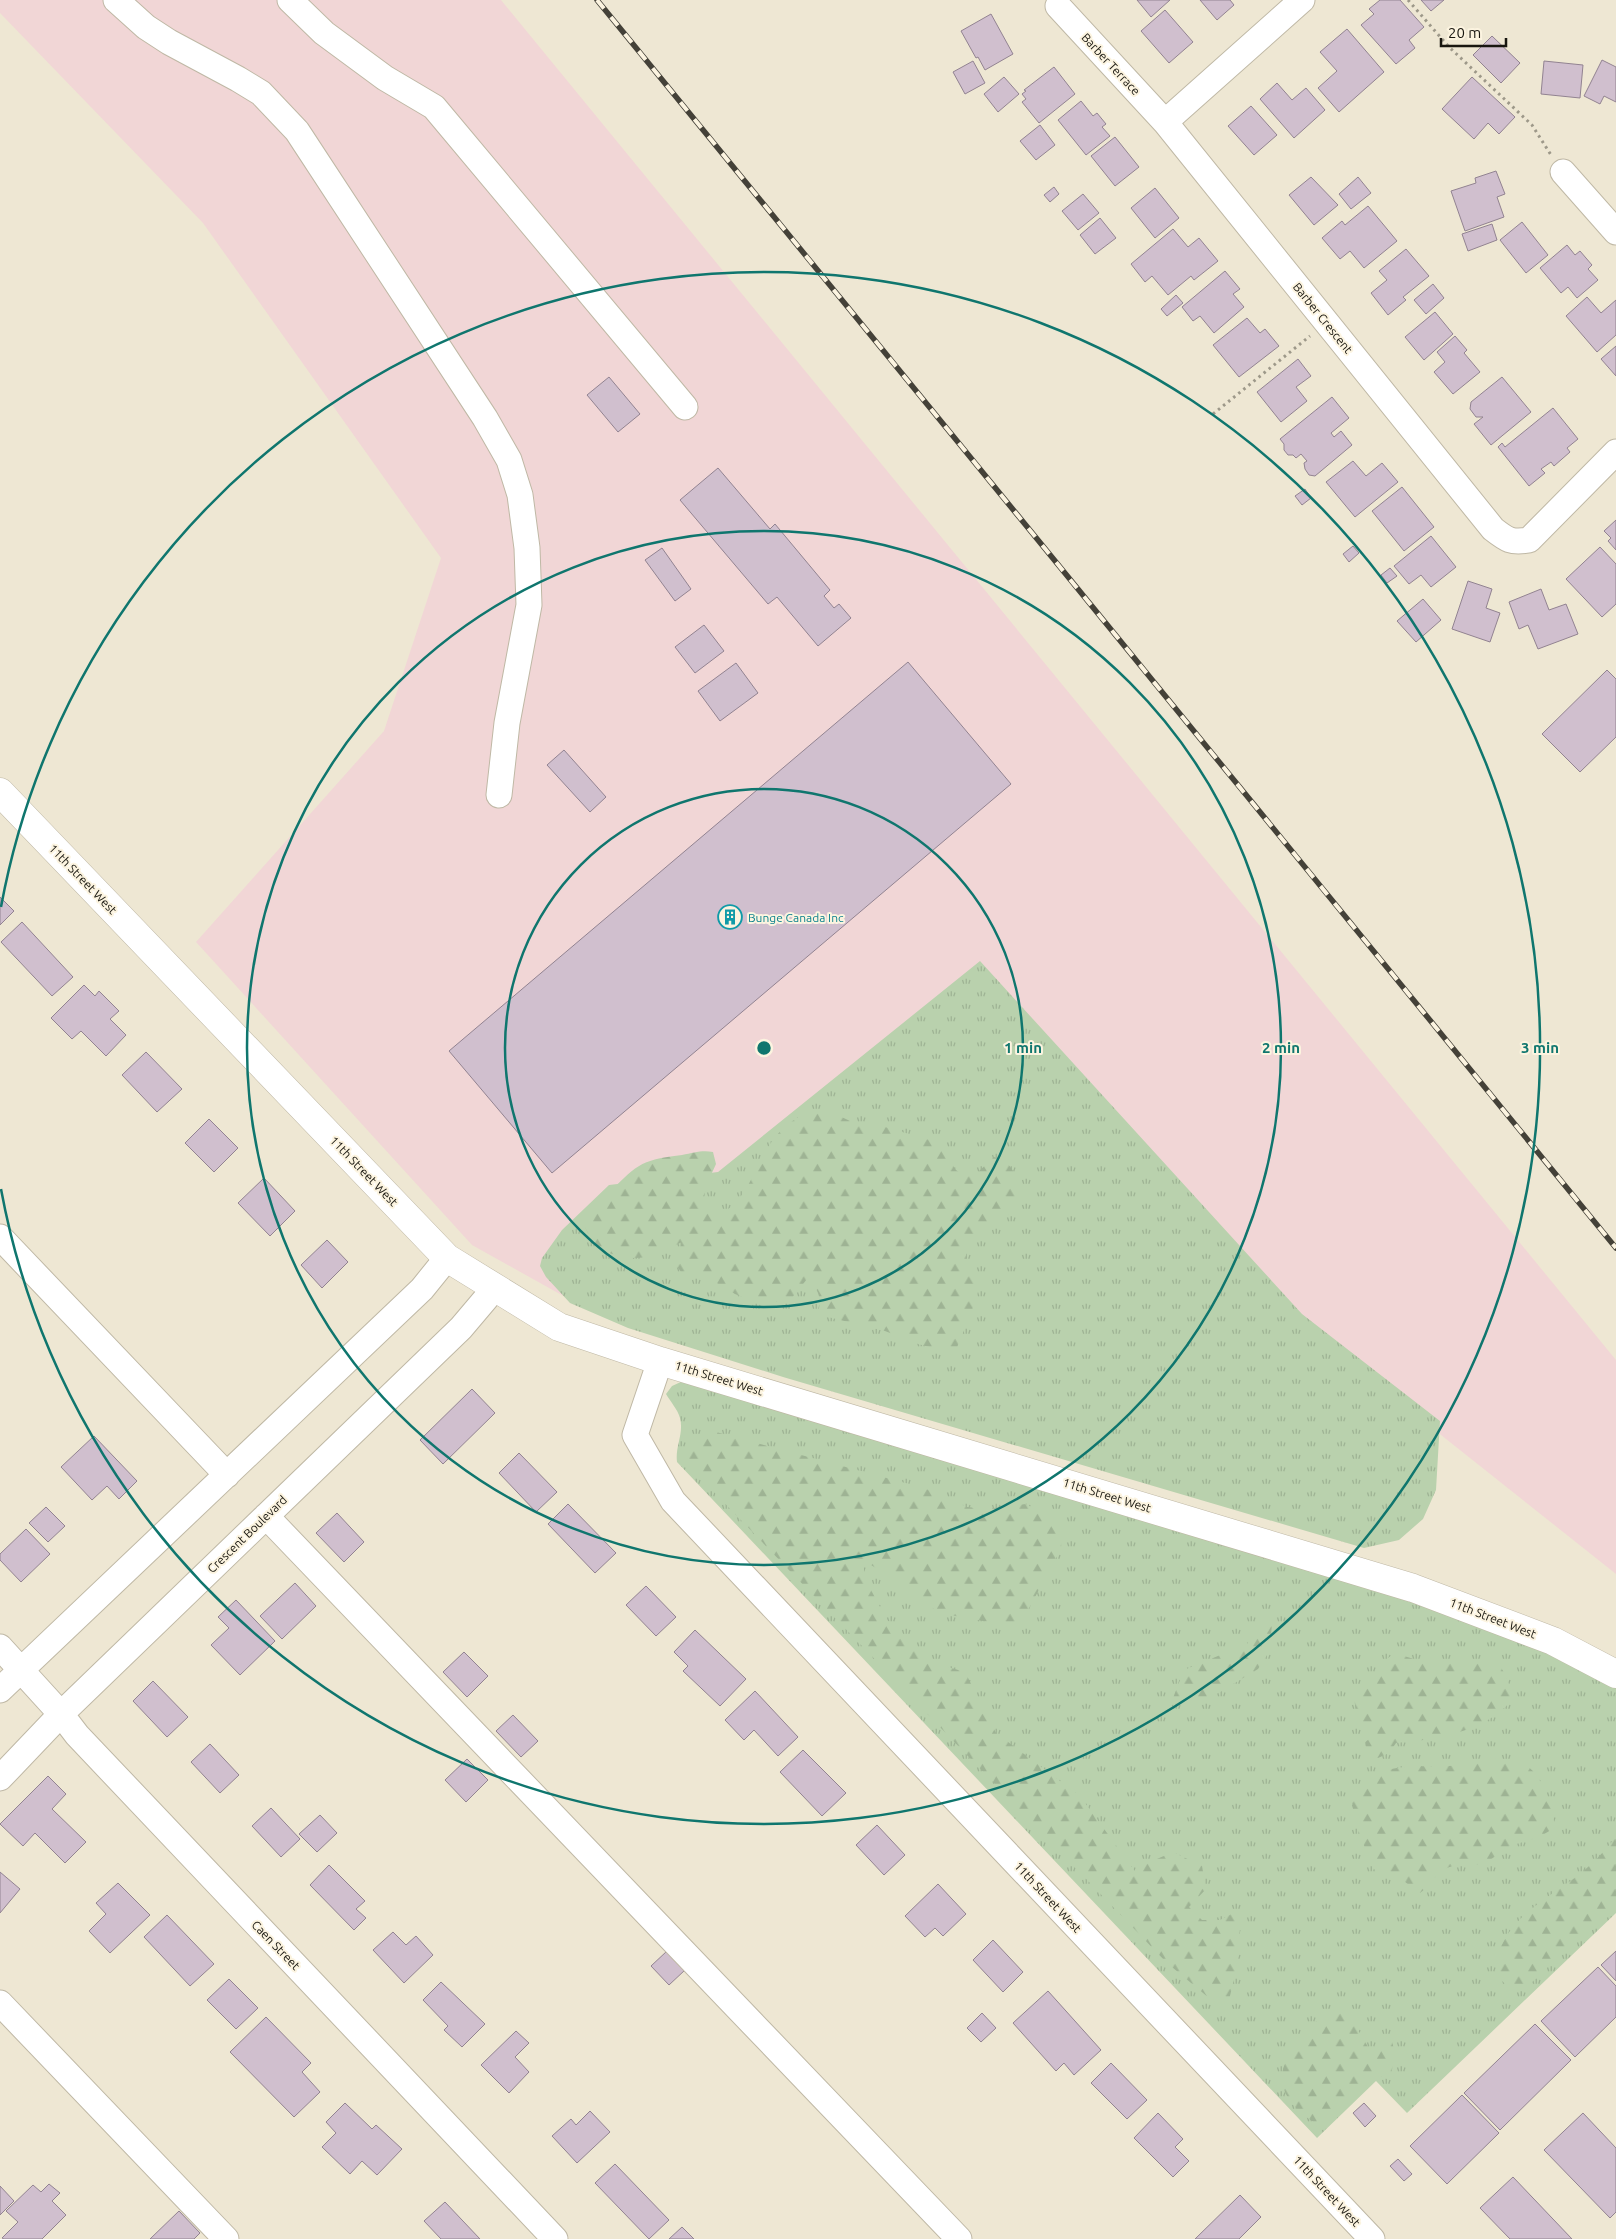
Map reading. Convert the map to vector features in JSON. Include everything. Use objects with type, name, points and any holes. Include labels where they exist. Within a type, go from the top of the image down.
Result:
[{"type":"main road","name":"11th Street West","points":[[0,792],[447,1258],[494,1289],[559,1327],[660,1360],[1413,1588],[1553,1641],[1616,1674]]},
{"type":"street","points":[[116,0],[146,27],[169,42],[261,93],[297,131],[510,460],[522,504],[527,548],[529,605],[507,723],[499,795]]},
{"type":"street","points":[[290,0],[324,33],[385,78],[434,107],[685,407]]},
{"type":"street","points":[[1165,122],[1302,0]]},
{"type":"street","name":"Barber Terrace","points":[[1058,6],[1165,122]]},
{"type":"street","name":"Barber Crescent","points":[[1165,122],[1487,521],[1504,538],[1516,542],[1529,540],[1616,452]]},
{"type":"street","points":[[1563,172],[1616,232]]},
{"type":"street","points":[[0,1237],[228,1474]]},
{"type":"street","points":[[0,1690],[422,1289],[447,1258]]},
{"type":"street","name":"Crescent Boulevard","points":[[0,1778],[61,1714],[461,1328],[494,1289]]},
{"type":"street","name":"11th Street West","points":[[660,1360],[635,1435],[673,1501],[1371,2239]]},
{"type":"street","points":[[266,1516],[959,2239]]},
{"type":"street","name":"Caen Street","points":[[0,1647],[21,1668],[77,1735],[555,2239]]},
{"type":"street","points":[[0,2004],[226,2239]]},
{"type":"path","points":[[1408,0],[1448,47],[1532,125],[1536,131]]},
{"type":"path","points":[[1213,414],[1312,334]]},
{"type":"shaded area","points":[[0,0],[501,0],[1616,1360],[1616,1574],[1295,1319],[567,1298],[472,1245],[196,942],[384,731],[441,558],[203,223],[0,13]]},
{"type":"green space","points":[[980,961],[1302,1314],[1440,1421],[1436,1490],[1423,1519],[1399,1540],[1364,1548],[783,1377],[628,1328],[570,1303],[546,1277],[540,1266],[542,1258],[562,1230],[609,1185],[718,1172]]},
{"type":"green space","points":[[814,1109],[826,1110],[848,1120],[885,1127],[933,1141],[943,1150],[956,1170],[965,1177],[977,1173],[994,1157],[1005,1162],[1012,1169],[1019,1189],[1018,1200],[1013,1209],[997,1224],[968,1243],[968,1263],[976,1281],[978,1293],[957,1348],[941,1350],[918,1344],[885,1331],[828,1317],[819,1309],[820,1300],[818,1292],[807,1279],[792,1298],[781,1302],[745,1298],[705,1276],[682,1273],[675,1264],[682,1242],[653,1255],[628,1258],[605,1251],[594,1243],[591,1238],[583,1222],[593,1208],[632,1171],[656,1159],[713,1152],[716,1164],[706,1186],[704,1199],[711,1210],[723,1213],[732,1206],[747,1187],[776,1136],[794,1120]]},
{"type":"green space","points":[[683,1381],[1418,1604],[1534,1647],[1562,1659],[1616,1688],[1616,1913],[1407,2113],[1376,2081],[1317,2138],[677,1462],[681,1424],[676,1409],[666,1394],[672,1386]]},
{"type":"green space","points":[[716,1432],[924,1488],[967,1507],[986,1509],[1026,1504],[1043,1514],[1062,1530],[1061,1549],[1028,1610],[1016,1627],[939,1613],[890,1576],[864,1561],[864,1577],[887,1620],[938,1664],[965,1672],[996,1733],[1080,1796],[1137,1874],[1143,1865],[1173,1852],[1202,1866],[1206,1889],[1189,1907],[1202,1920],[1220,1920],[1241,1909],[1238,1962],[1229,2000],[1209,1998],[1166,1962],[688,1465],[686,1440]]},
{"type":"green space","points":[[1260,1622],[1272,1625],[1269,1652],[1258,1669],[1205,1701],[1173,1698],[1184,1670],[1247,1644]]},
{"type":"green space","points":[[1392,1655],[1404,1656],[1427,1663],[1476,1661],[1500,1666],[1508,1683],[1511,1701],[1500,1712],[1473,1727],[1442,1737],[1396,1743],[1389,1753],[1378,1758],[1367,1753],[1365,1742],[1378,1733],[1357,1720],[1354,1697],[1359,1686],[1371,1682],[1383,1662]]},
{"type":"green space","points":[[1499,1758],[1522,1763],[1536,1774],[1549,1800],[1555,1827],[1540,1836],[1504,1849],[1484,1863],[1449,1867],[1438,1874],[1420,1893],[1401,1879],[1378,1874],[1371,1865],[1359,1832],[1359,1821],[1350,1799],[1358,1787],[1368,1778],[1380,1772],[1393,1769],[1462,1765]]},
{"type":"green space","points":[[1616,1837],[1616,1906],[1590,1932],[1561,1954],[1526,1988],[1514,1990],[1508,1986],[1500,1978],[1496,1970],[1499,1952],[1505,1938],[1523,1916],[1586,1869]]},
{"type":"green space","points":[[1342,2012],[1352,2020],[1371,2052],[1379,2043],[1392,2041],[1395,2054],[1390,2080],[1381,2076],[1369,2079],[1326,2120],[1315,2123],[1292,2104],[1282,2083],[1282,2073],[1285,2062],[1292,2050],[1310,2027],[1324,2017]]},
{"type":"building","points":[[1137,0],[1170,0],[1151,17]]},
{"type":"building","points":[[1200,0],[1230,0],[1234,5],[1217,20]]},
{"type":"building","points":[[1380,0],[1400,0],[1424,27],[1409,40],[1415,48],[1396,64],[1361,25],[1374,14],[1369,9]]},
{"type":"building","points":[[1421,0],[1444,0],[1431,11]]},
{"type":"building","points":[[1165,10],[1193,42],[1169,63],[1141,31]]},
{"type":"building","points":[[991,14],[1013,54],[985,70],[961,31]]},
{"type":"building","points":[[1347,29],[1384,72],[1339,112],[1318,88],[1337,71],[1320,52]]},
{"type":"building","points":[[1492,36],[1520,63],[1501,83],[1473,55]]},
{"type":"building","points":[[1602,60],[1616,67],[1616,102],[1604,96],[1600,104],[1584,96]]},
{"type":"building","points":[[973,61],[985,83],[965,94],[953,72]]},
{"type":"building","points":[[1544,61],[1583,65],[1580,98],[1541,94]]},
{"type":"building","points":[[1054,67],[1075,94],[1039,123],[1022,102],[1026,99],[1022,94],[1026,91],[1024,90]]},
{"type":"building","points":[[1004,77],[1019,94],[998,112],[984,94]]},
{"type":"building","points":[[1472,77],[1515,117],[1499,134],[1488,123],[1474,139],[1442,109]]},
{"type":"building","points":[[1277,83],[1292,100],[1306,88],[1325,110],[1294,138],[1260,99]]},
{"type":"building","points":[[1081,101],[1093,116],[1097,113],[1106,124],[1102,127],[1110,136],[1086,155],[1058,120]]},
{"type":"building","points":[[1251,106],[1277,135],[1254,155],[1228,126]]},
{"type":"building","points":[[1040,125],[1055,145],[1036,160],[1020,141]]},
{"type":"building","points":[[1115,137],[1139,167],[1115,186],[1091,156]]},
{"type":"building","points":[[1496,171],[1505,194],[1497,197],[1504,217],[1465,231],[1451,191],[1476,183],[1475,178]]},
{"type":"building","points":[[1311,177],[1338,205],[1314,225],[1289,195]]},
{"type":"building","points":[[1358,177],[1371,193],[1351,209],[1339,194]]},
{"type":"building","points":[[1054,187],[1059,194],[1050,202],[1044,195]]},
{"type":"building","points":[[1155,188],[1179,218],[1155,238],[1131,208]]},
{"type":"building","points":[[1083,194],[1099,213],[1078,230],[1062,211]]},
{"type":"building","points":[[1368,206],[1397,241],[1364,268],[1350,251],[1340,259],[1322,238],[1342,221],[1345,225]]},
{"type":"building","points":[[1100,218],[1116,238],[1095,254],[1080,235]]},
{"type":"building","points":[[1522,222],[1548,255],[1526,273],[1500,240]]},
{"type":"building","points":[[1492,224],[1497,240],[1468,251],[1462,234]]},
{"type":"building","points":[[1173,229],[1188,247],[1199,238],[1218,261],[1194,280],[1191,276],[1168,295],[1152,276],[1145,282],[1131,264]]},
{"type":"building","points":[[1567,245],[1575,255],[1580,251],[1592,265],[1588,269],[1598,280],[1577,298],[1568,287],[1561,293],[1540,268]]},
{"type":"building","points":[[1406,249],[1429,276],[1403,297],[1406,300],[1388,315],[1371,293],[1387,280],[1379,271]]},
{"type":"building","points":[[1225,271],[1240,289],[1233,294],[1244,307],[1214,333],[1200,316],[1193,321],[1182,307]]},
{"type":"building","points":[[1433,284],[1444,298],[1426,314],[1414,300]]},
{"type":"building","points":[[1176,295],[1183,303],[1167,316],[1161,309]]},
{"type":"building","points":[[1587,297],[1601,313],[1616,300],[1616,335],[1597,352],[1566,316]]},
{"type":"building","points":[[1435,312],[1453,334],[1424,360],[1405,337]]},
{"type":"building","points":[[1247,318],[1260,333],[1265,329],[1279,346],[1239,377],[1213,345]]},
{"type":"building","points":[[1455,336],[1467,350],[1464,353],[1480,372],[1453,394],[1434,372],[1445,362],[1437,352]]},
{"type":"building","points":[[1616,346],[1616,376],[1601,359]]},
{"type":"building","points":[[1298,359],[1311,376],[1296,387],[1307,401],[1281,422],[1257,392]]},
{"type":"building","points":[[609,377],[640,414],[618,432],[587,395]]},
{"type":"building","points":[[1502,377],[1531,412],[1491,445],[1474,424],[1483,417],[1476,417],[1470,409],[1471,402]]},
{"type":"building","points":[[1332,397],[1349,418],[1331,433],[1334,437],[1341,431],[1352,445],[1315,476],[1309,475],[1304,463],[1307,461],[1301,454],[1296,458],[1293,455],[1288,455],[1280,439]]},
{"type":"building","points":[[1553,408],[1578,439],[1567,448],[1570,452],[1554,466],[1551,462],[1541,469],[1545,473],[1529,486],[1498,447],[1502,443],[1505,447]]},
{"type":"building","points":[[1353,461],[1366,476],[1382,463],[1398,482],[1355,517],[1326,482]]},
{"type":"building","points":[[718,468],[770,529],[775,524],[830,590],[824,596],[834,608],[839,604],[851,618],[818,646],[777,597],[768,604],[680,500]]},
{"type":"building","points":[[1402,487],[1434,527],[1404,551],[1372,511]]},
{"type":"building","points":[[1305,489],[1311,498],[1302,505],[1295,496]]},
{"type":"building","points":[[1616,520],[1616,550],[1608,541],[1611,538],[1604,531]]},
{"type":"building","points":[[1431,536],[1456,567],[1431,587],[1421,575],[1409,584],[1394,566]]},
{"type":"building","points":[[1353,546],[1359,553],[1349,562],[1343,554]]},
{"type":"building","points":[[1600,547],[1616,564],[1616,604],[1602,617],[1566,579]]},
{"type":"building","points":[[662,548],[691,589],[675,601],[645,560]]},
{"type":"building","points":[[1390,568],[1397,576],[1387,583],[1381,575]]},
{"type":"building","points":[[1468,581],[1492,589],[1486,608],[1500,613],[1490,642],[1452,629]]},
{"type":"building","points":[[1541,589],[1549,610],[1566,604],[1578,634],[1538,649],[1528,625],[1519,629],[1509,602]]},
{"type":"building","points":[[1423,599],[1441,620],[1416,642],[1397,621]]},
{"type":"building","points":[[704,625],[724,651],[695,673],[675,647]]},
{"type":"building","name":"Bunge Canada Inc","points":[[908,662],[1011,784],[552,1173],[449,1051]]},
{"type":"building","points":[[736,663],[758,693],[720,721],[698,691]]},
{"type":"building","points":[[1607,670],[1616,679],[1616,737],[1580,772],[1542,734]]},
{"type":"building","points":[[564,750],[606,797],[590,812],[547,765]]},
{"type":"building","points":[[0,897],[14,911],[0,925]]},
{"type":"building","points":[[22,922],[73,977],[52,996],[1,942]]},
{"type":"building","points":[[84,985],[95,996],[99,991],[119,1011],[110,1019],[126,1035],[106,1056],[81,1031],[72,1039],[51,1018]]},
{"type":"building","points":[[146,1052],[182,1089],[157,1112],[122,1075]]},
{"type":"building","points":[[209,1119],[238,1148],[214,1172],[185,1143]]},
{"type":"building","points":[[264,1178],[295,1211],[270,1236],[238,1203]]},
{"type":"building","points":[[327,1240],[348,1262],[322,1288],[301,1265]]},
{"type":"building","points":[[472,1389],[495,1413],[443,1464],[420,1440]]},
{"type":"building","points":[[94,1436],[137,1481],[119,1499],[107,1486],[92,1500],[61,1467]]},
{"type":"building","points":[[519,1453],[557,1492],[536,1512],[499,1473]]},
{"type":"building","points":[[568,1504],[616,1553],[595,1573],[548,1524]]},
{"type":"building","points":[[46,1507],[65,1526],[48,1542],[29,1523]]},
{"type":"building","points":[[337,1513],[364,1542],[344,1562],[316,1533]]},
{"type":"building","points":[[26,1529],[50,1554],[21,1582],[0,1560],[0,1554]]},
{"type":"building","points":[[295,1583],[316,1606],[282,1639],[260,1616]]},
{"type":"building","points":[[646,1586],[676,1617],[656,1636],[626,1605]]},
{"type":"building","points":[[236,1600],[275,1641],[240,1675],[211,1645],[229,1628],[218,1617]]},
{"type":"building","points":[[695,1630],[746,1679],[720,1706],[683,1671],[688,1666],[674,1652]]},
{"type":"building","points":[[464,1652],[488,1676],[467,1697],[443,1672]]},
{"type":"building","points":[[153,1681],[188,1717],[167,1737],[133,1701]]},
{"type":"building","points":[[755,1691],[798,1737],[778,1756],[754,1730],[744,1740],[725,1720]]},
{"type":"building","points":[[513,1715],[538,1741],[521,1757],[496,1731]]},
{"type":"building","points":[[210,1744],[239,1775],[220,1793],[191,1762]]},
{"type":"building","points":[[803,1750],[846,1793],[822,1816],[780,1772]]},
{"type":"building","points":[[467,1759],[488,1780],[466,1802],[445,1780]]},
{"type":"building","points":[[48,1776],[66,1794],[52,1809],[86,1842],[65,1863],[35,1833],[23,1846],[0,1824]]},
{"type":"building","points":[[271,1808],[300,1839],[281,1857],[252,1826]]},
{"type":"building","points":[[320,1815],[337,1833],[317,1852],[299,1834]]},
{"type":"building","points":[[877,1825],[905,1855],[884,1875],[856,1845]]},
{"type":"building","points":[[329,1865],[365,1901],[356,1909],[366,1918],[354,1930],[310,1885]]},
{"type":"building","points":[[0,1872],[20,1889],[0,1913]]},
{"type":"building","points":[[118,1883],[150,1915],[110,1953],[89,1931],[106,1914],[96,1903]]},
{"type":"building","points":[[938,1884],[966,1914],[943,1936],[935,1928],[925,1937],[905,1916]]},
{"type":"building","points":[[167,1915],[214,1964],[190,1986],[144,1937]]},
{"type":"building","points":[[393,1932],[406,1945],[416,1936],[433,1955],[404,1983],[373,1950]]},
{"type":"building","points":[[993,1940],[1023,1972],[1003,1992],[973,1960]]},
{"type":"building","points":[[667,1951],[685,1970],[669,1985],[651,1966]]},
{"type":"building","points":[[1616,1951],[1616,1981],[1601,1965]]},
{"type":"building","points":[[1598,1967],[1616,1986],[1616,2017],[1575,2057],[1541,2021]]},
{"type":"building","points":[[229,1979],[258,2008],[236,2029],[207,2000]]},
{"type":"building","points":[[441,1982],[485,2024],[462,2047],[444,2030],[448,2026],[423,2000]]},
{"type":"building","points":[[1048,1991],[1101,2050],[1074,2075],[1064,2063],[1056,2071],[1013,2023]]},
{"type":"building","points":[[982,2013],[996,2028],[981,2042],[967,2028]]},
{"type":"building","points":[[266,2017],[311,2063],[302,2072],[320,2092],[294,2117],[230,2052]]},
{"type":"building","points":[[1535,2024],[1571,2060],[1500,2130],[1464,2093]]},
{"type":"building","points":[[516,2031],[529,2043],[515,2057],[529,2072],[509,2093],[481,2065]]},
{"type":"building","points":[[1111,2063],[1147,2100],[1127,2119],[1091,2083]]},
{"type":"building","points":[[1462,2095],[1499,2133],[1447,2184],[1410,2146]]},
{"type":"building","points":[[345,2103],[372,2129],[376,2125],[402,2149],[377,2175],[362,2161],[350,2174],[322,2147],[336,2133],[326,2122]]},
{"type":"building","points":[[1364,2103],[1376,2116],[1365,2127],[1353,2113]]},
{"type":"building","points":[[590,2111],[610,2132],[577,2163],[552,2136],[571,2119],[576,2125]]},
{"type":"building","points":[[1158,2113],[1183,2139],[1175,2147],[1189,2161],[1173,2177],[1134,2138]]},
{"type":"building","points":[[1583,2113],[1616,2148],[1616,2212],[1610,2218],[1544,2150]]},
{"type":"building","points":[[1398,2159],[1412,2174],[1404,2181],[1390,2166]]},
{"type":"building","points":[[615,2164],[669,2220],[649,2239],[595,2183]]},
{"type":"building","points":[[1513,2177],[1572,2239],[1510,2239],[1480,2208]]},
{"type":"building","points":[[49,2184],[60,2193],[52,2201],[66,2215],[42,2239],[2,2238],[18,2222],[6,2211],[33,2185],[41,2192]]},
{"type":"building","points":[[0,2186],[14,2201],[0,2215]]},
{"type":"building","points":[[1240,2195],[1261,2217],[1239,2239],[1195,2239]]},
{"type":"building","points":[[445,2202],[480,2239],[441,2239],[424,2221]]},
{"type":"building","points":[[179,2211],[200,2233],[194,2239],[150,2239]]},
{"type":"building","points":[[682,2227],[694,2239],[669,2239]]},
{"type":"railway","points":[[597,0],[1616,1248]]},
{"type":"place","name":"Bunge Canada Inc","points":[[730,917]]}]
